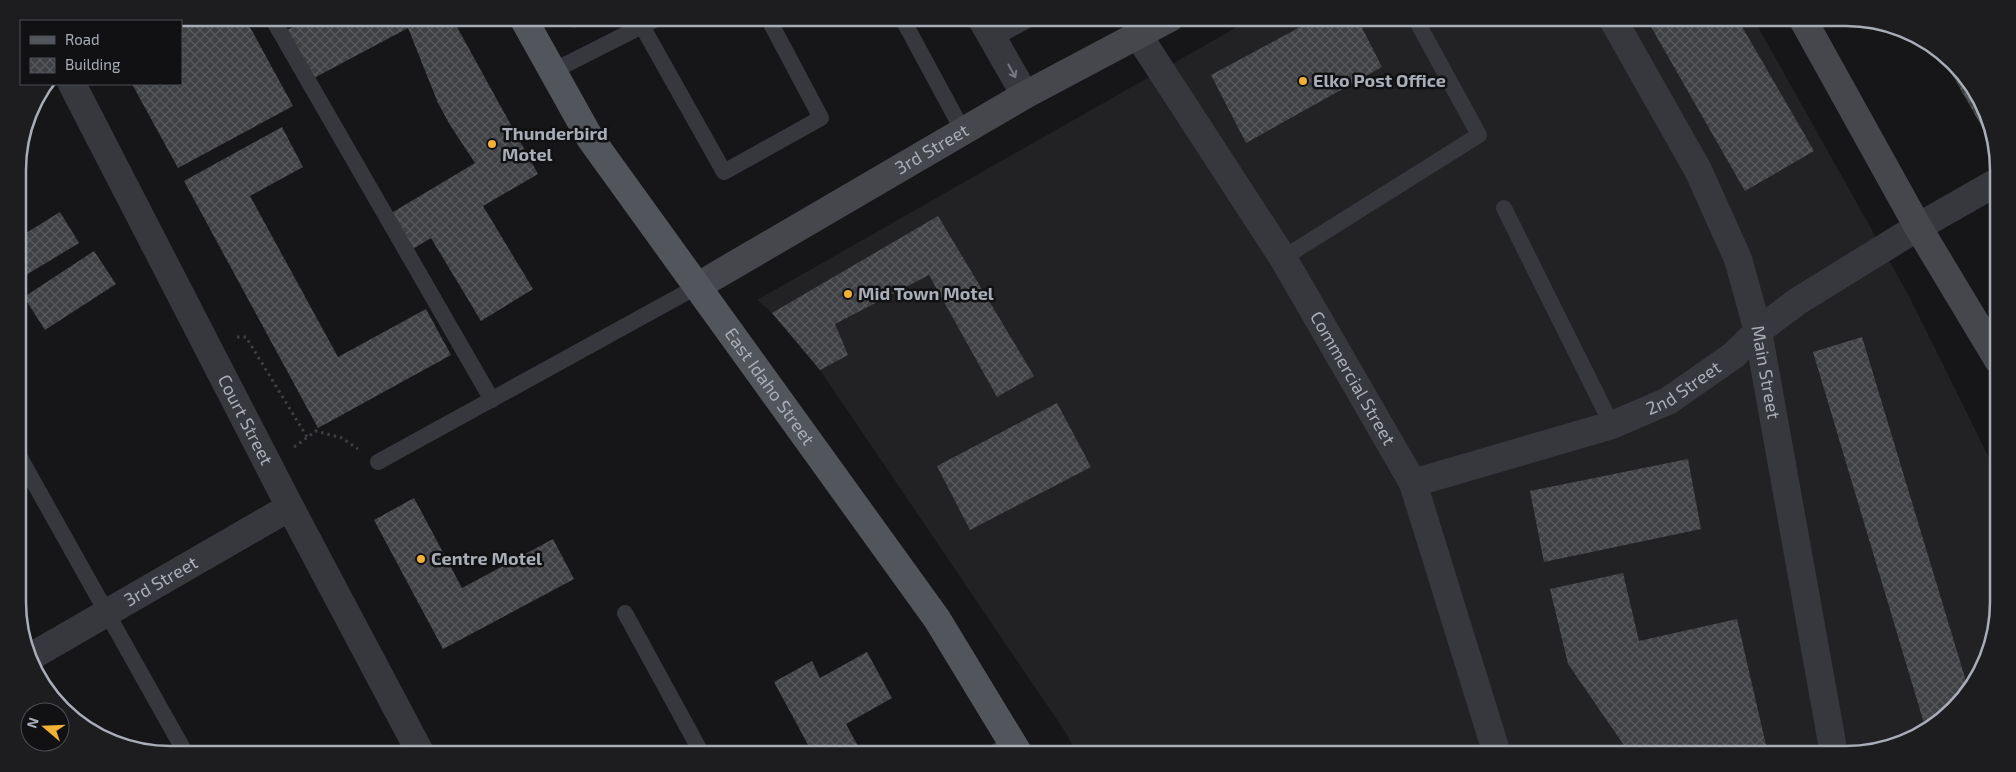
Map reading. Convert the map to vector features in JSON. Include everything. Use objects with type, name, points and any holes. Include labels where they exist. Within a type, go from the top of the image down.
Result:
[{"type":"main road","name":"East Idaho Street","points":[[528,26],[590,138],[937,619],[1006,746]]},
{"type":"street","name":"3rd Street","points":[[698,286],[1025,95],[1155,26]]},
{"type":"street","name":"Main Street","points":[[1617,26],[1698,170],[1738,258],[1758,330],[1832,745]]},
{"type":"street","points":[[1806,26],[1918,227],[1990,347]]},
{"type":"street","points":[[987,28],[1025,95]]},
{"type":"street","name":"Commercial Street","points":[[1138,35],[1283,258],[1413,483],[1493,745]]},
{"type":"street","name":"Court Street","points":[[73,85],[290,506],[417,746]]},
{"type":"street","name":"2nd Street","points":[[1413,483],[1612,425],[1668,401],[1734,356],[1758,330],[1798,301],[1918,227],[1990,186]]},
{"type":"street","name":"3rd Street","points":[[36,654],[290,506]]},
{"type":"lane","points":[[277,26],[492,400]]},
{"type":"lane","points":[[553,71],[642,26],[724,172],[821,118],[772,26]]},
{"type":"lane","points":[[906,26],[963,131]]},
{"type":"lane","points":[[1283,258],[1479,135],[1419,26]]},
{"type":"lane","points":[[1504,208],[1612,425]]},
{"type":"lane","points":[[378,462],[698,286]]},
{"type":"lane","points":[[26,467],[182,746]]},
{"type":"lane","points":[[625,612],[697,746]]},
{"type":"path","points":[[202,336],[246,337],[307,437],[316,431],[342,438],[378,462]]},
{"type":"shaded area","points":[[1239,26],[1757,26],[1909,296],[1990,460],[1990,602],[1987,630],[1975,665],[1948,704],[1918,726],[1901,735],[1874,743],[1855,745],[1073,745],[1066,733],[820,370],[772,313],[757,300]]},
{"type":"building","points":[[182,26],[249,26],[293,106],[178,168],[133,85],[182,85]]},
{"type":"building","name":"Thunderbird Motel","points":[[295,26],[456,26],[538,174],[483,206],[533,289],[481,321],[431,238],[408,252],[388,215],[475,163],[438,103],[408,28],[314,78],[287,30]]},
{"type":"building","points":[[1302,26],[1361,26],[1382,67],[1246,143],[1211,75]]},
{"type":"building","points":[[1651,26],[1742,26],[1814,151],[1745,191]]},
{"type":"building","points":[[1950,70],[1970,98],[1984,131]]},
{"type":"building","points":[[282,127],[303,167],[250,196],[338,357],[426,309],[451,355],[318,428],[184,181]]},
{"type":"building","points":[[60,212],[79,243],[27,275],[27,233]]},
{"type":"building","name":"Mid Town Motel","points":[[938,216],[1034,376],[997,397],[929,275],[835,324],[848,355],[820,370],[772,313]]},
{"type":"building","points":[[94,251],[116,284],[45,330],[27,301],[27,295]]},
{"type":"building","points":[[1862,337],[1966,681],[1948,704],[1924,722],[1813,352]]},
{"type":"building","points":[[1057,403],[1091,467],[970,530],[937,466]]},
{"type":"building","points":[[1688,459],[1701,529],[1544,562],[1530,491]]},
{"type":"building","name":"Centre Motel","points":[[414,498],[462,588],[553,539],[574,579],[443,649],[374,520]]},
{"type":"building","points":[[1623,573],[1639,641],[1737,619],[1766,745],[1624,745],[1568,664],[1550,589]]},
{"type":"building","points":[[867,652],[892,698],[846,724],[858,746],[808,746],[774,682],[812,661],[820,678]]},
{"type":"place","name":"Elko Post Office","points":[[1303,81]]},
{"type":"place","name":"Thunderbird Motel","points":[[492,144]]},
{"type":"place","name":"Mid Town Motel","points":[[848,294]]},
{"type":"place","name":"Centre Motel","points":[[421,559]]}]
